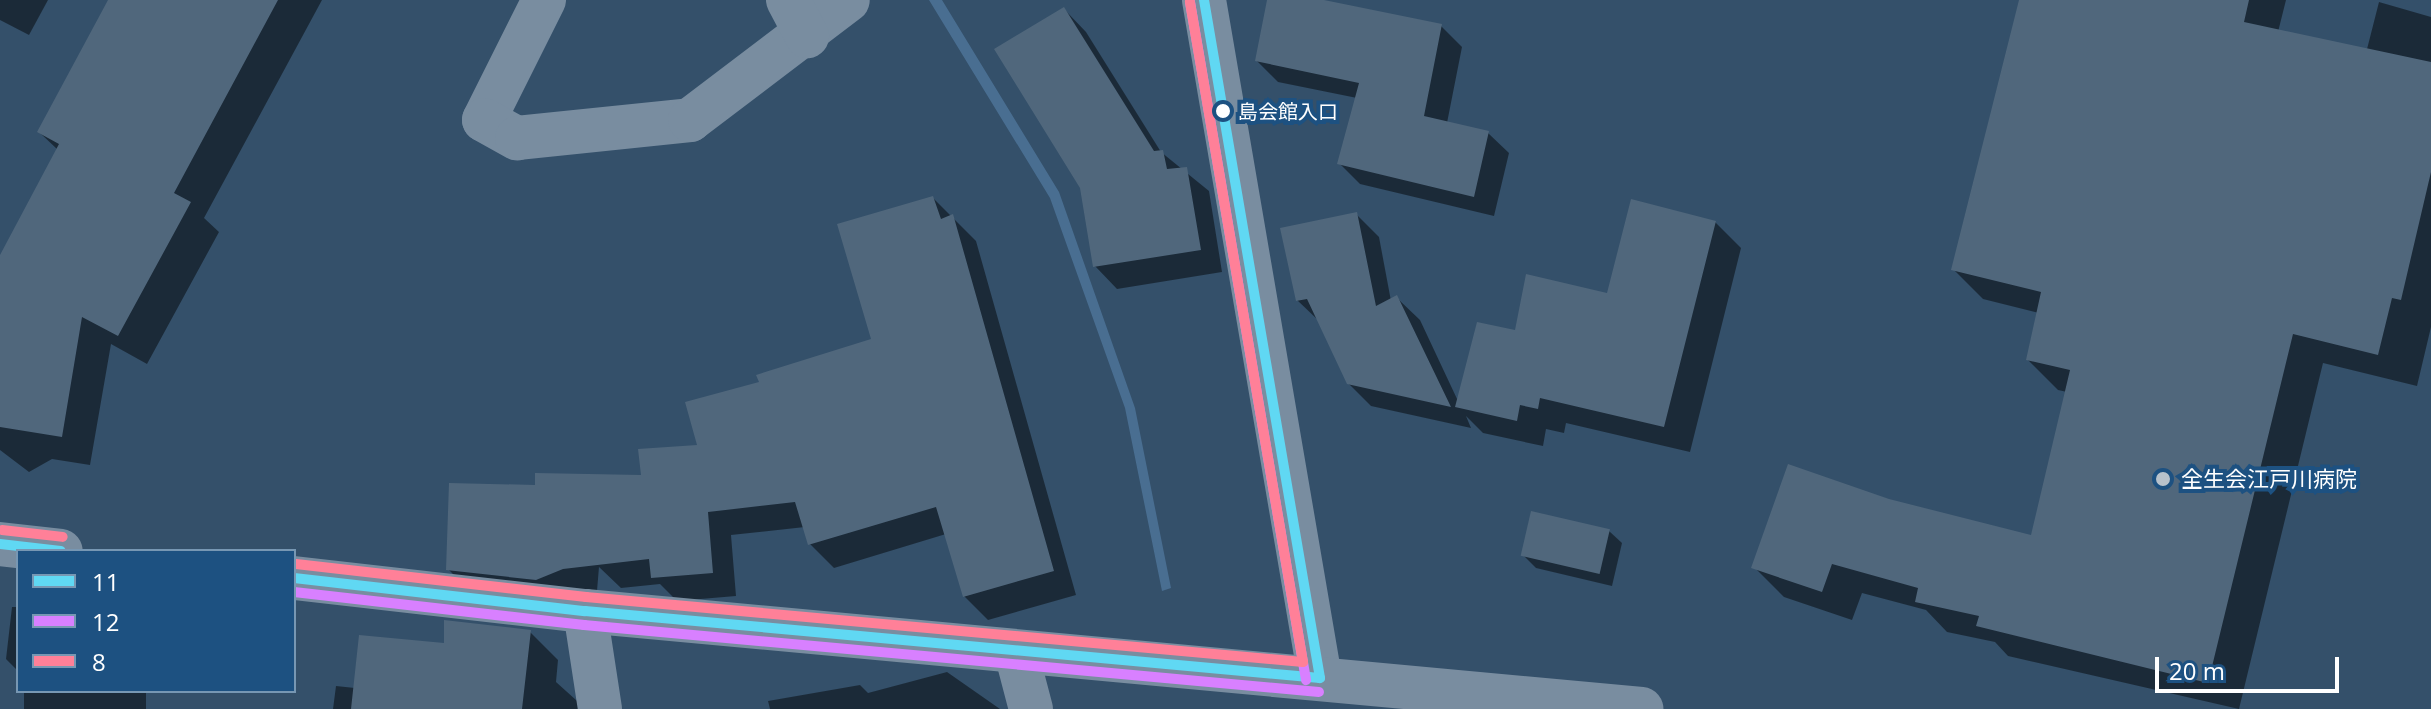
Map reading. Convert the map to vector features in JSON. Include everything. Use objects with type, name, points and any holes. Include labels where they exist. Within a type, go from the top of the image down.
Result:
[{"type":"street","points":[[544,0],[484,120],[517,138],[690,120],[798,18],[848,0]]},
{"type":"street","points":[[1200,3],[1348,690]]},
{"type":"street","points":[[0,544],[44,549]]},
{"type":"street","points":[[296,578],[585,611],[1016,652],[1348,690],[1641,709]]},
{"type":"street","points":[[585,611],[600,709]]},
{"type":"street","points":[[1016,652],[1031,709]]},
{"type":"water","points":[[929,0],[942,0],[1059,192],[1135,408],[1171,588],[1162,591],[1125,408],[1050,198]]},
{"type":"building","points":[[108,0],[278,0],[174,193],[191,202],[118,336],[82,317],[62,437],[0,427],[0,255],[59,144],[37,132]]},
{"type":"building","points":[[1267,0],[1324,0],[1442,24],[1424,116],[1489,131],[1474,197],[1337,164],[1359,83],[1255,61]]},
{"type":"building","name":"全生会江戸川病院","points":[[2019,0],[2249,0],[2244,22],[2431,62],[2431,172],[2401,300],[2392,298],[2378,355],[2293,334],[2208,683],[1976,626],[1979,616],[1915,602],[1918,588],[1832,564],[1822,592],[1751,568],[1788,464],[1889,499],[2031,535],[2070,370],[2026,360],[2041,292],[1951,270]]},
{"type":"building","points":[[1064,7],[1154,151],[1163,150],[1167,169],[1187,167],[1201,250],[1093,267],[1080,188],[994,49]]},
{"type":"building","points":[[933,196],[941,219],[953,214],[1054,571],[963,597],[936,507],[808,545],[795,502],[708,512],[713,573],[651,578],[649,559],[563,569],[536,580],[446,570],[449,483],[535,485],[535,473],[641,475],[638,449],[697,445],[685,402],[759,382],[756,375],[871,339],[837,224]]},
{"type":"building","points":[[1631,199],[1716,221],[1664,427],[1540,398],[1538,409],[1520,405],[1517,421],[1455,407],[1477,322],[1515,330],[1526,274],[1607,293]]},
{"type":"building","points":[[1357,212],[1376,306],[1397,295],[1451,407],[1347,384],[1307,299],[1296,301],[1280,228]]},
{"type":"building","points":[[1531,511],[1610,529],[1600,574],[1521,556]]},
{"type":"building","points":[[444,620],[531,630],[522,709],[351,709],[359,635],[444,643]]},
{"type":"transit line","name":"11","points":[[1204,0],[1320,678]]},
{"type":"transit line","name":"12","points":[[1190,2],[1306,680]]},
{"type":"transit line","name":"8","points":[[296,564],[586,597],[1303,662],[1190,2]]},
{"type":"transit line","name":"8","points":[[2,530],[63,537]]},
{"type":"transit line","name":"11","points":[[0,544],[44,549]]},
{"type":"transit line","name":"11","points":[[296,578],[585,611],[1320,678]]},
{"type":"transit line","name":"12","points":[[296,592],[584,625],[1319,692]]},
{"type":"place","name":"島会館入口","points":[[1223,111]]},
{"type":"place","name":"全生会江戸川病院","points":[[2163,479]]}]
